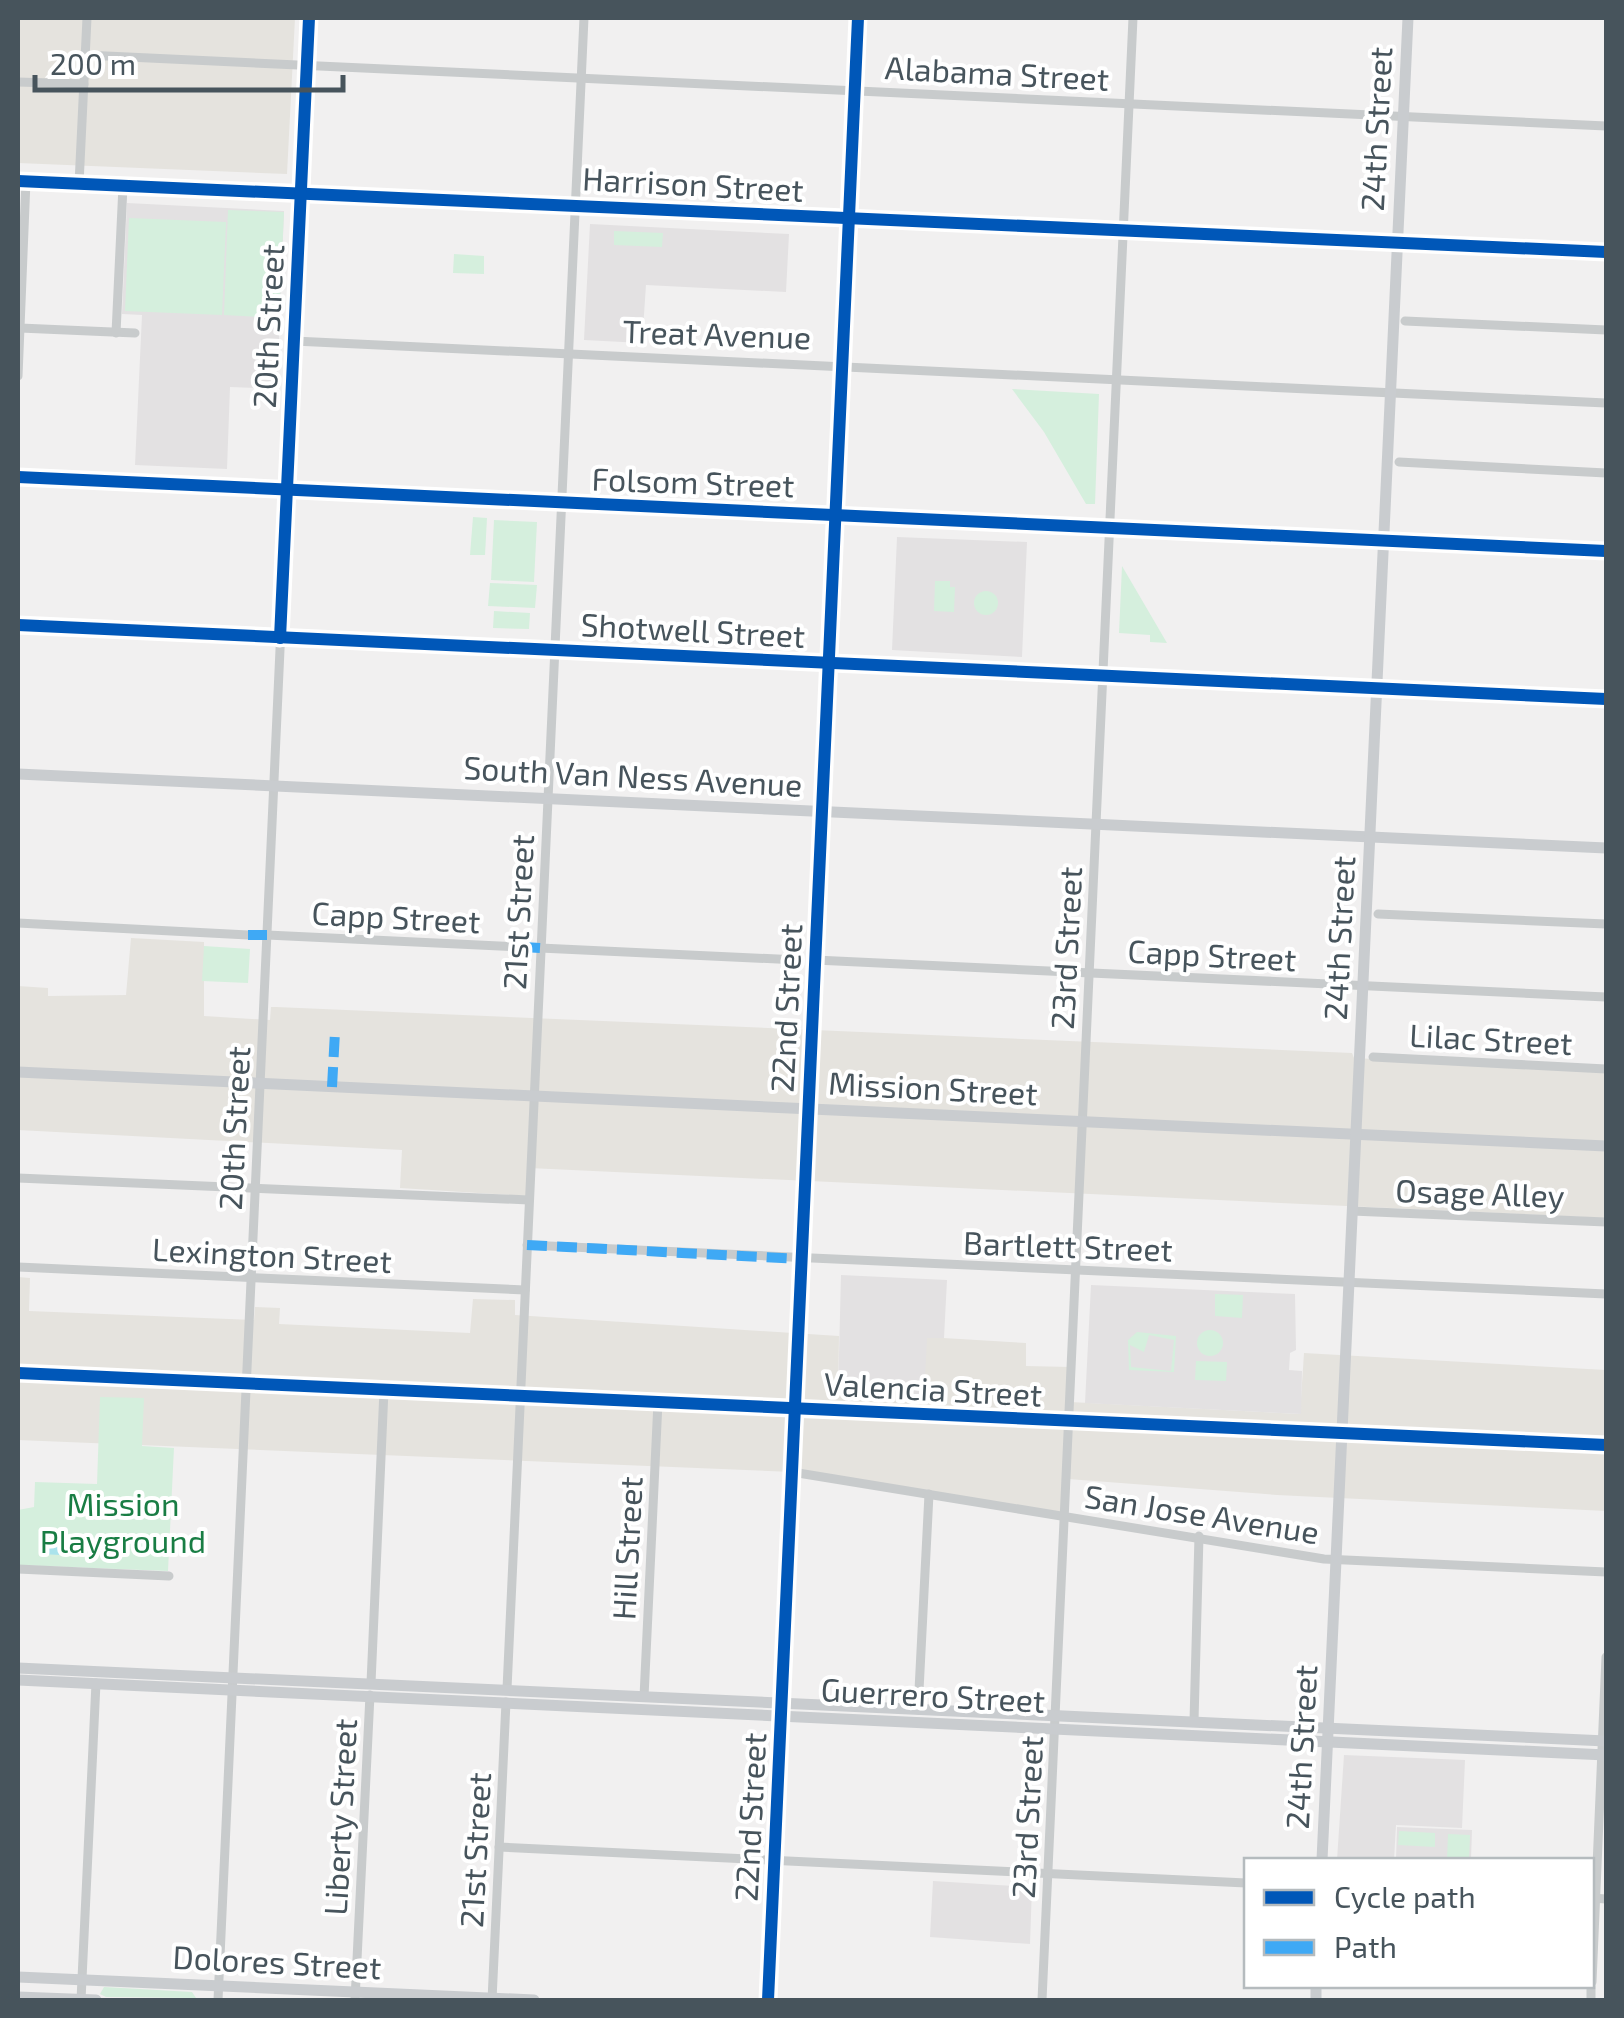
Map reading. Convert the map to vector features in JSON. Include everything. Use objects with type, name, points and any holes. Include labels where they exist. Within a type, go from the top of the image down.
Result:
[{"type":"street","points":[[80,184],[87,18]]},
{"type":"street","name":"20th Street","points":[[218,2000],[308,18]]},
{"type":"street","name":"21st Street","points":[[492,2000],[584,18]]},
{"type":"street","name":"22nd Street","points":[[768,2000],[858,18]]},
{"type":"street","name":"23rd Street","points":[[1042,2000],[1133,18]]},
{"type":"street","name":"24th Street","points":[[1322,1858],[1408,18]]},
{"type":"street","name":"Alabama Street","points":[[85,55],[1606,126]]},
{"type":"street","points":[[18,82],[84,84]]},
{"type":"street","points":[[18,376],[22,181]]},
{"type":"street","name":"Harrison Street","points":[[22,181],[1606,252]]},
{"type":"street","points":[[116,332],[123,186]]},
{"type":"street","points":[[1405,321],[1606,330]]},
{"type":"street","points":[[20,328],[135,333]]},
{"type":"street","name":"Treat Avenue","points":[[294,340],[1606,402]]},
{"type":"street","points":[[1399,462],[1606,473]]},
{"type":"street","name":"Folsom Street","points":[[18,476],[1606,551]]},
{"type":"street","name":"Shotwell Street","points":[[18,626],[1606,699]]},
{"type":"street","name":"South Van Ness Avenue","points":[[18,774],[1606,848]]},
{"type":"street","points":[[1378,914],[1606,924]]},
{"type":"street","points":[[18,923],[248,934]]},
{"type":"street","name":"Capp Street","points":[[266,936],[523,947]]},
{"type":"street","points":[[540,948],[798,960]]},
{"type":"street","name":"Capp Street","points":[[814,960],[1606,997]]},
{"type":"street","name":"Lilac Street","points":[[1373,1057],[1606,1069]]},
{"type":"street","name":"Mission Street","points":[[18,1072],[1606,1146]]},
{"type":"street","points":[[18,1178],[529,1200]]},
{"type":"street","name":"Osage Alley","points":[[1352,1212],[1606,1222]]},
{"type":"street","name":"Bartlett Street","points":[[527,1246],[1606,1294]]},
{"type":"street","name":"Lexington Street","points":[[18,1267],[525,1290]]},
{"type":"street","name":"Valencia Street","points":[[18,1374],[1606,1446]]},
{"type":"street","name":"Liberty Street","points":[[355,1996],[384,1390]]},
{"type":"street","name":"Hill Street","points":[[644,1697],[658,1402]]},
{"type":"street","name":"San Jose Avenue","points":[[792,1472],[1336,1560],[1606,1572]]},
{"type":"street","points":[[918,1710],[929,1494]]},
{"type":"street","points":[[1194,1721],[1199,1536]]},
{"type":"street","points":[[18,1570],[169,1576]]},
{"type":"street","points":[[1594,1948],[1606,1657]]},
{"type":"street","name":"Guerrero Street","points":[[18,1668],[232,1684]]},
{"type":"street","name":"Guerrero Street","points":[[18,1680],[370,1689],[1604,1748]]},
{"type":"street","points":[[81,2000],[96,1683]]},
{"type":"street","name":"Guerrero Street","points":[[506,1696],[644,1697],[781,1709],[918,1710],[1055,1722],[1194,1721],[1328,1735]]},
{"type":"street","points":[[499,1847],[1244,1883]]},
{"type":"street","name":"Dolores Street","points":[[18,1976],[355,1996],[534,2000]]},
{"type":"street","points":[[18,1997],[96,2000]]},
{"type":"shaded area","points":[[18,18],[295,18],[287,174],[18,163]]},
{"type":"shaded area","points":[[127,203],[284,211],[277,389],[230,387],[227,469],[135,465],[142,315],[122,314]]},
{"type":"shaded area","points":[[590,224],[789,234],[786,292],[646,285],[642,343],[584,340]]},
{"type":"shaded area","points":[[897,537],[1027,542],[1022,657],[892,650]]},
{"type":"shaded area","points":[[131,938],[204,942],[204,1016],[270,1020],[271,1007],[276,1007],[1352,1053],[1354,1058],[1606,1071],[1606,1218],[529,1168],[527,1196],[400,1188],[402,1150],[18,1130],[18,986],[48,988],[48,996],[126,995]]},
{"type":"shaded area","points":[[841,1275],[947,1280],[944,1338],[927,1338],[924,1398],[838,1395]]},
{"type":"shaded area","points":[[18,1277],[30,1278],[29,1311],[254,1320],[255,1307],[280,1308],[279,1324],[470,1333],[473,1299],[515,1300],[515,1315],[839,1336],[838,1395],[927,1337],[1026,1343],[1026,1366],[1071,1367],[1070,1402],[1300,1414],[1304,1353],[1606,1370],[1606,1511],[1277,1495],[1068,1479],[1065,1516],[792,1472],[18,1440]]},
{"type":"shaded area","points":[[1091,1285],[1295,1294],[1296,1350],[1290,1353],[1289,1370],[1302,1371],[1301,1414],[1085,1403]]},
{"type":"shaded area","points":[[1344,1755],[1465,1760],[1462,1828],[1396,1825],[1394,1858],[1337,1858]]},
{"type":"shaded area","points":[[1397,1827],[1472,1830],[1471,1858],[1396,1858]]},
{"type":"shaded area","points":[[933,1881],[1032,1887],[1030,1944],[930,1937]]},
{"type":"green space","points":[[228,210],[284,212],[279,318],[224,315]]},
{"type":"green space","points":[[129,218],[226,222],[222,315],[125,311]]},
{"type":"green space","points":[[614,231],[663,233],[662,247],[614,245]]},
{"type":"green space","points":[[454,254],[484,256],[484,274],[453,273]]},
{"type":"green space","points":[[1012,389],[1099,394],[1095,504],[1086,504],[1044,432]]},
{"type":"green space","points":[[473,517],[487,518],[485,555],[470,555]]},
{"type":"green space","points":[[494,520],[537,522],[534,582],[491,580]]},
{"type":"green space","points":[[1122,566],[1167,643],[1150,642],[1150,635],[1119,633]]},
{"type":"green space","points":[[935,581],[950,581],[950,587],[955,587],[954,612],[934,611]]},
{"type":"green space","points":[[490,583],[537,585],[535,608],[488,606]]},
{"type":"green space","points":[[986,591],[995,594],[995,612],[986,615],[977,612],[974,603],[977,594]]},
{"type":"green space","points":[[494,611],[530,613],[529,629],[493,628]]},
{"type":"green space","points":[[204,946],[250,949],[248,983],[202,981]]},
{"type":"green space","points":[[1215,1294],[1243,1295],[1242,1318],[1215,1316]]},
{"type":"green space","points":[[1210,1330],[1219,1334],[1223,1343],[1219,1352],[1210,1356],[1201,1352],[1197,1343],[1201,1334]]},
{"type":"green space","points":[[1137,1332],[1176,1336],[1174,1372],[1129,1370],[1128,1340]],"holes":[[[1149,1335],[1174,1340],[1171,1371],[1131,1367],[1130,1345],[1144,1352]]]},
{"type":"green space","points":[[1196,1361],[1227,1362],[1226,1381],[1195,1380]]},
{"type":"green space","name":"Mission Playground","points":[[100,1397],[144,1398],[142,1446],[174,1448],[168,1571],[18,1565],[18,1510],[34,1507],[35,1482],[97,1484]]},
{"type":"green space","points":[[1399,1831],[1435,1833],[1435,1847],[1398,1845]]},
{"type":"green space","points":[[1448,1834],[1470,1835],[1469,1858],[1447,1858]]},
{"type":"green space","points":[[104,1987],[192,1992],[196,1998],[106,1997],[100,1994]]},
{"type":"water","points":[[40,1541],[82,1543],[82,1556],[40,1554]]},
{"type":"marked path","points":[[248,935],[267,935]]},
{"type":"marked path","points":[[523,947],[540,948]]},
{"type":"marked path","points":[[332,1087],[335,1032]]},
{"type":"marked path","points":[[527,1245],[801,1259]]},
{"type":"cycle path","points":[[280,638],[309,18]]},
{"type":"cycle path","points":[[768,2000],[858,18]]},
{"type":"cycle path","points":[[18,181],[1606,252]]},
{"type":"cycle path","points":[[18,477],[1606,551]]},
{"type":"cycle path","points":[[18,625],[1606,699]]},
{"type":"cycle path","points":[[18,1373],[1606,1445]]}]
